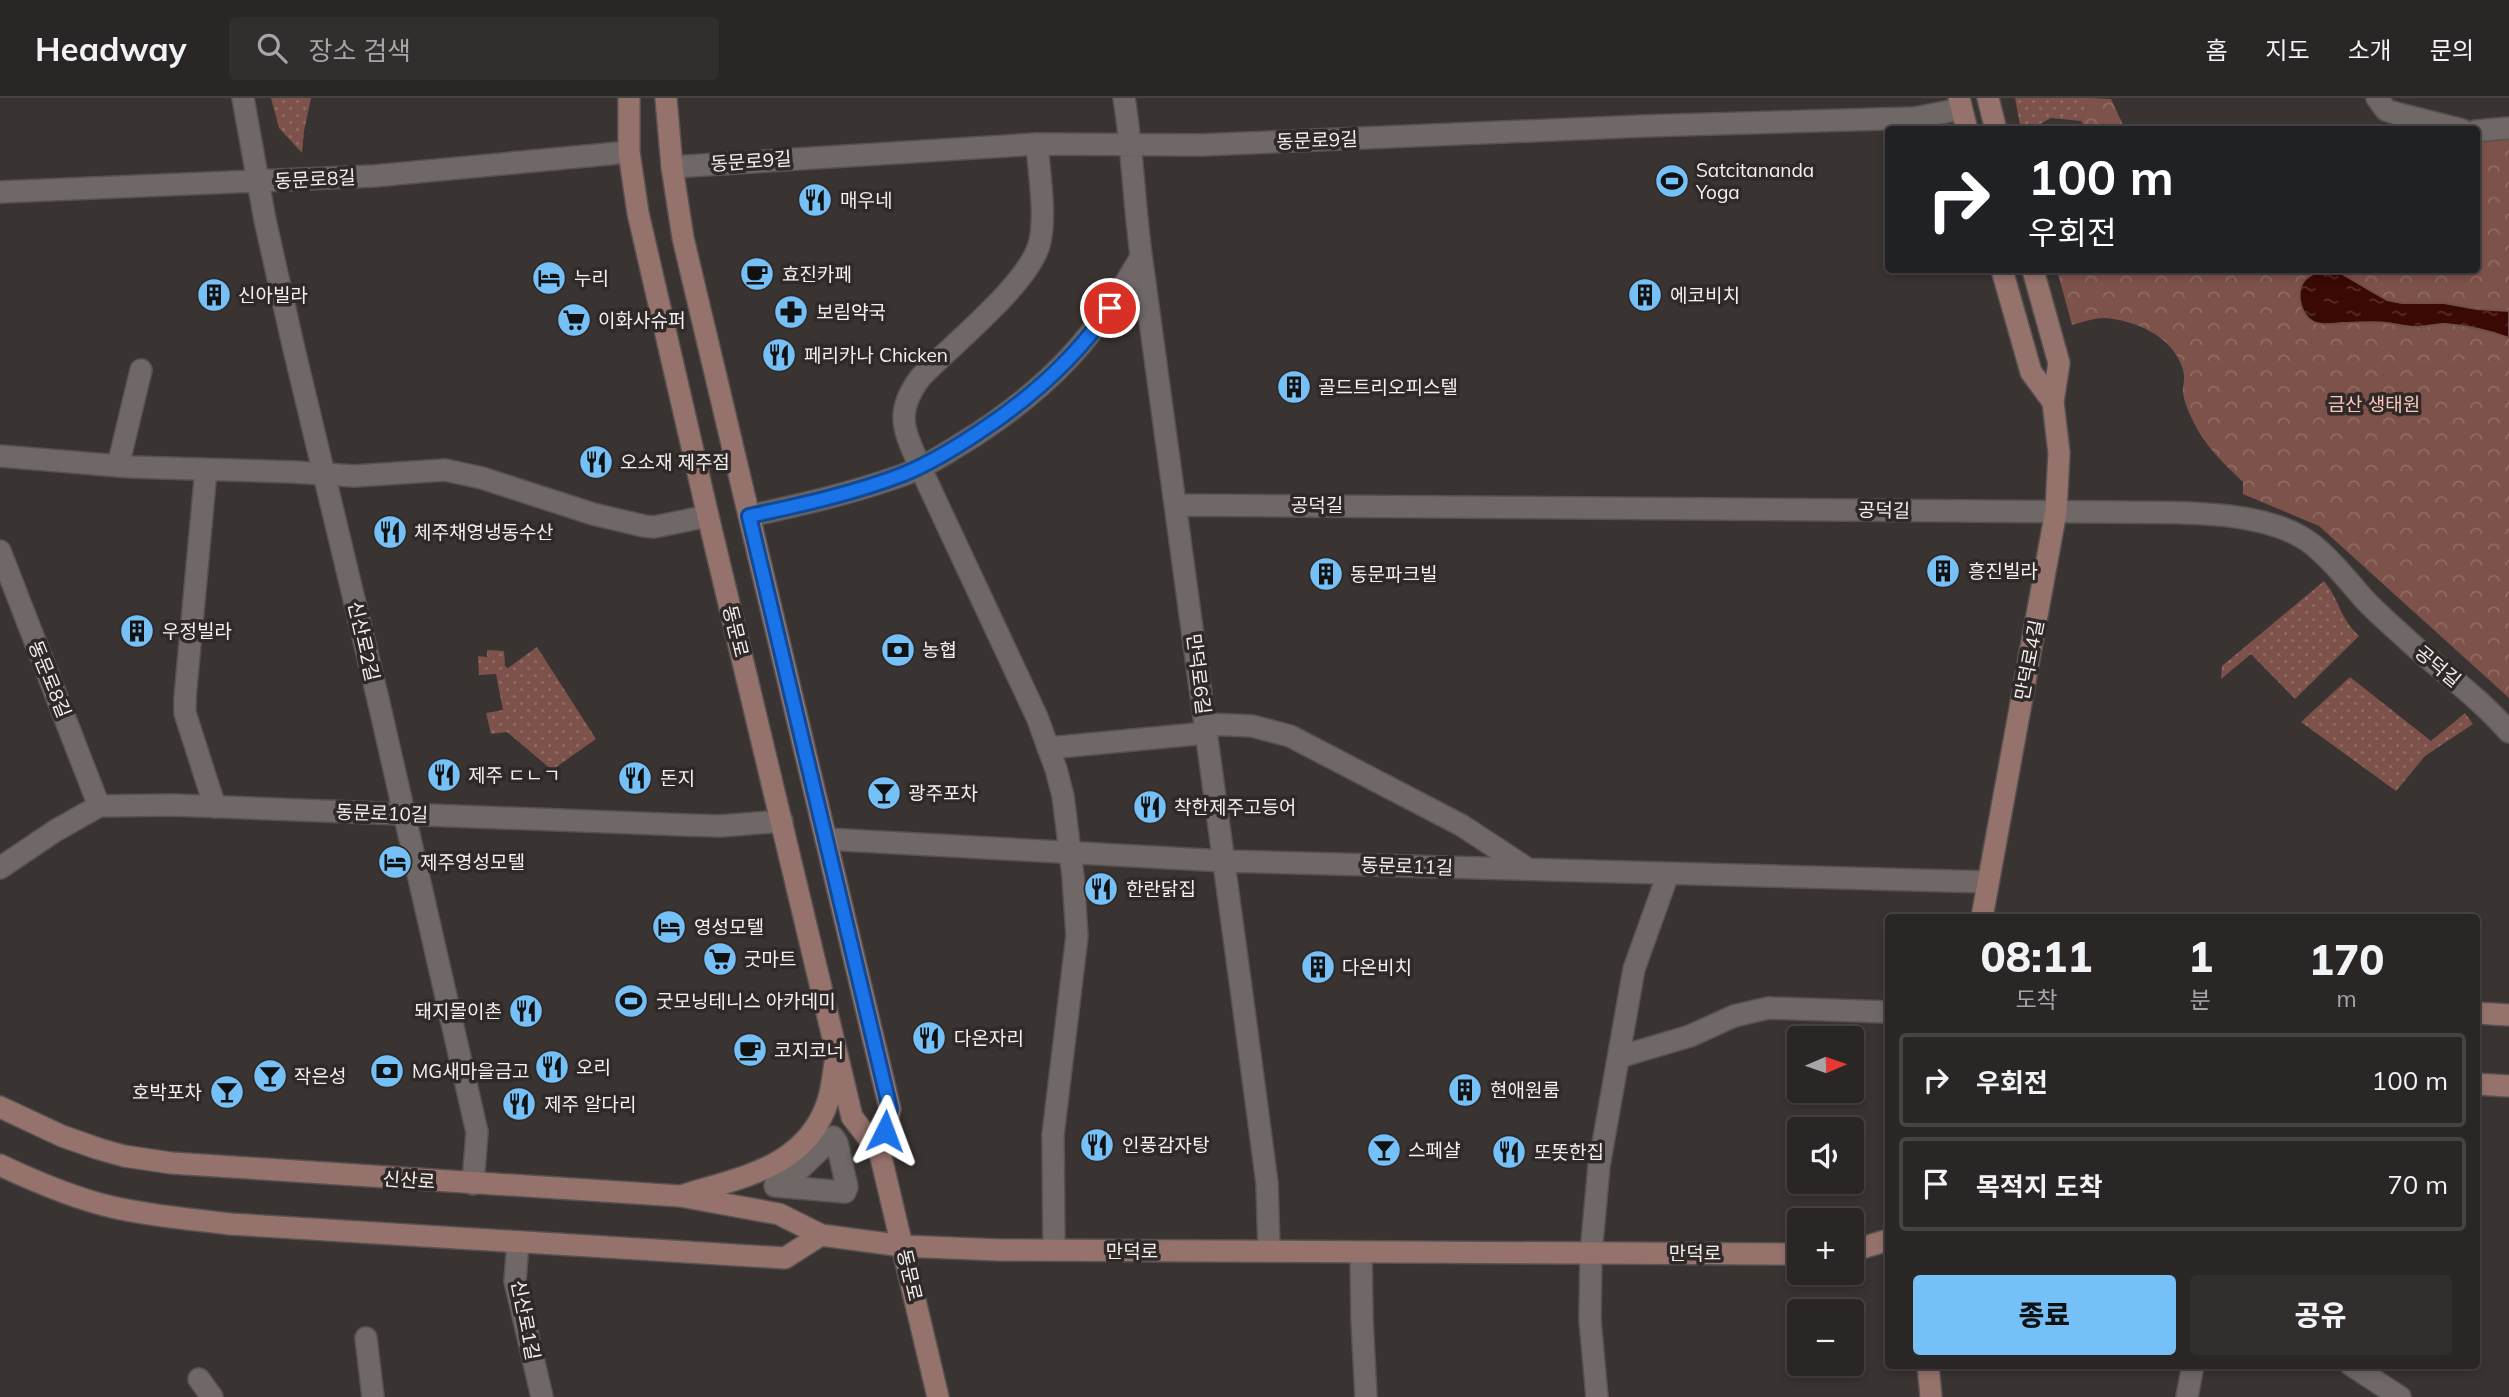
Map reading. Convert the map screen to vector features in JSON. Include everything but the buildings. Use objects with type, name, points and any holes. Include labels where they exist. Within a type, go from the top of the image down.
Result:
[{"type":"main road","name":"동문로","points":[[629,98],[629,152],[638,214],[708,516],[852,1117],[880,1153],[937,1397]]},
{"type":"main road","name":"동문로","points":[[666,98],[672,167],[683,238],[890,1109],[880,1153]]},
{"type":"main road","points":[[1988,98],[1995,126]]},
{"type":"main road","name":"만덕로4길","points":[[2003,273],[2031,372],[2053,402]]},
{"type":"main road","name":"만덕로4길","points":[[1983,914],[2056,511],[2059,453],[2053,402],[2059,363],[2034,273]]},
{"type":"main road","points":[[2480,1013],[2509,1015]]},
{"type":"main road","points":[[680,1196],[774,1166],[798,1148],[816,1128],[828,1100],[837,1054]]},
{"type":"main road","points":[[2480,1084],[2509,1086]]},
{"type":"main road","name":"신산로","points":[[0,1107],[62,1136],[124,1156],[171,1163],[680,1196],[779,1214],[821,1235],[903,1246]]},
{"type":"main road","points":[[0,1165],[60,1191],[109,1206],[153,1215],[230,1224],[785,1258],[821,1235]]},
{"type":"main road","points":[[1864,1247],[1885,1241]]},
{"type":"main road","name":"만덕로","points":[[903,1246],[1054,1250],[1787,1254]]},
{"type":"main road","points":[[1928,1369],[1931,1397]]},
{"type":"street","name":"신산로2길","points":[[243,98],[287,320],[405,814],[477,1132],[474,1184]]},
{"type":"street","name":"만덕로6길","points":[[1124,98],[1132,143],[1141,257],[1178,505],[1268,1183],[1269,1251]]},
{"type":"street","points":[[2377,98],[2386,110],[2447,126]]},
{"type":"street","name":"동문로9길","points":[[672,167],[1037,144],[1201,145],[1644,126],[1914,118],[1962,112]]},
{"type":"street","points":[[2480,131],[2509,128]]},
{"type":"street","points":[[1037,144],[1042,223],[1035,257],[1009,290],[934,363],[910,392],[903,414],[909,440],[920,467],[1023,687],[1048,748],[1063,796],[1077,936],[1054,1135],[1054,1250]]},
{"type":"street","name":"동문로8길","points":[[0,192],[400,174],[629,152]]},
{"type":"street","points":[[749,516],[866,486],[920,467],[1005,415],[1055,374],[1102,320],[1141,257]]},
{"type":"street","points":[[118,466],[141,370]]},
{"type":"street","points":[[0,456],[118,466],[354,476],[457,471],[644,526],[654,527],[708,516]]},
{"type":"street","points":[[206,470],[185,713],[215,807]]},
{"type":"street","name":"공덕길","points":[[1178,505],[2056,511],[2226,515],[2287,531],[2312,544],[2336,566],[2367,602],[2405,638],[2468,690],[2509,732]]},
{"type":"street","name":"동문로8길","points":[[0,551],[99,806]]},
{"type":"street","points":[[1048,748],[1207,728],[1252,726],[1290,736],[1461,825],[1528,869]]},
{"type":"street","name":"동문로10길","points":[[0,868],[55,831],[99,806],[150,804],[697,825],[782,821]]},
{"type":"street","name":"동문로11길","points":[[827,839],[1224,861],[1989,882]]},
{"type":"street","points":[[1597,1397],[1590,1320],[1591,1253],[1599,1166],[1634,969],[1644,934],[1668,874]]},
{"type":"street","points":[[1619,1057],[1690,1036],[1750,1010],[1768,1008],[1885,1012]]},
{"type":"street","name":"신산로1길","points":[[518,1242],[515,1281],[541,1397]]},
{"type":"street","points":[[1362,1252],[1366,1397]]},
{"type":"street","points":[[366,1338],[373,1397]]},
{"type":"street","points":[[2187,1397],[2192,1369]]},
{"type":"street","points":[[2357,1369],[2400,1397]]},
{"type":"street","points":[[199,1379],[212,1397]]},
{"type":"green space","points":[[271,98],[311,98],[302,153],[279,128]]},
{"type":"green space","points":[[2015,98],[2090,98],[2081,121],[2051,118],[2037,126],[2020,126]]},
{"type":"green space","points":[[2090,98],[2111,99],[2124,126],[2084,126],[2081,121]]},
{"type":"green space","name":"금산 생태원","points":[[2509,138],[2509,698],[2319,526],[2243,494],[2243,482],[2208,445],[2192,419],[2183,395],[2183,370],[2170,347],[2161,338],[2140,326],[2116,319],[2096,319],[2072,325],[2058,273],[2480,273],[2480,139]]},
{"type":"green space","points":[[2324,581],[2348,623],[2359,636],[2295,699],[2251,654],[2221,679],[2222,666]]},
{"type":"green space","points":[[537,647],[596,739],[552,770],[507,732],[491,734],[486,713],[503,710],[496,674],[479,675],[478,656],[487,657],[487,650],[504,651],[505,666],[508,668]]},
{"type":"green space","points":[[2350,677],[2431,741],[2465,713],[2473,724],[2425,756],[2396,791],[2301,722]]},
{"type":"water","points":[[2314,273],[2340,273],[2387,300],[2402,303],[2444,303],[2509,311],[2509,338],[2446,324],[2407,327],[2377,322],[2319,324],[2308,318],[2300,301],[2300,291],[2308,277]]},
{"type":"place","name":"Satcitananda Yoga","points":[[1672,181]]},
{"type":"place","name":"매우네","points":[[815,200]]},
{"type":"place","name":"효진카페","points":[[757,274]]},
{"type":"place","name":"누리","points":[[549,278]]},
{"type":"place","name":"신아빌라","points":[[214,295]]},
{"type":"place","name":"에코비치","points":[[1645,295]]},
{"type":"place","name":"보림약국","points":[[791,312]]},
{"type":"place","name":"이화사슈퍼","points":[[574,320]]},
{"type":"place","name":"페리카나 Chicken","points":[[779,355]]},
{"type":"place","name":"골드트리오피스텔","points":[[1294,387]]},
{"type":"place","name":"오소재 제주점","points":[[596,462]]},
{"type":"place","name":"체주채영냉동수산","points":[[390,532]]},
{"type":"place","name":"흥진빌라","points":[[1943,571]]},
{"type":"place","name":"동문파크빌","points":[[1326,574]]},
{"type":"place","name":"우정빌라","points":[[137,631]]},
{"type":"place","name":"농협","points":[[898,650]]},
{"type":"place","name":"제주 ㄷㄴㄱ","points":[[444,775]]},
{"type":"place","name":"돈지","points":[[635,778]]},
{"type":"place","name":"광주포차","points":[[884,793]]},
{"type":"place","name":"착한제주고등어","points":[[1150,807]]},
{"type":"place","name":"제주영성모텔","points":[[395,862]]},
{"type":"place","name":"한란닭집","points":[[1101,889]]},
{"type":"place","name":"영성모텔","points":[[669,927]]},
{"type":"place","name":"굿마트","points":[[720,959]]},
{"type":"place","name":"다온비치","points":[[1318,967]]},
{"type":"place","name":"굿모닝테니스 아카데미","points":[[631,1001]]},
{"type":"place","name":"돼지몰이촌","points":[[526,1011]]},
{"type":"place","name":"다온자리","points":[[929,1038]]},
{"type":"place","name":"코지코너","points":[[750,1050]]},
{"type":"place","name":"오리","points":[[552,1067]]},
{"type":"place","name":"MG새마을금고","points":[[387,1071]]},
{"type":"place","name":"작은성","points":[[270,1076]]},
{"type":"place","name":"현애원룸","points":[[1465,1090]]},
{"type":"place","name":"호박포차","points":[[227,1092]]},
{"type":"place","name":"제주 알다리","points":[[519,1104]]},
{"type":"place","name":"인풍감자탕","points":[[1097,1145]]},
{"type":"place","name":"스페샬","points":[[1384,1150]]},
{"type":"place","name":"또똣한집","points":[[1509,1152]]},
{"type":"route","points":[[885,1131],[890,1109],[749,516],[902,475],[950,451],[1030,397],[1078,349],[1110,308]]}]
